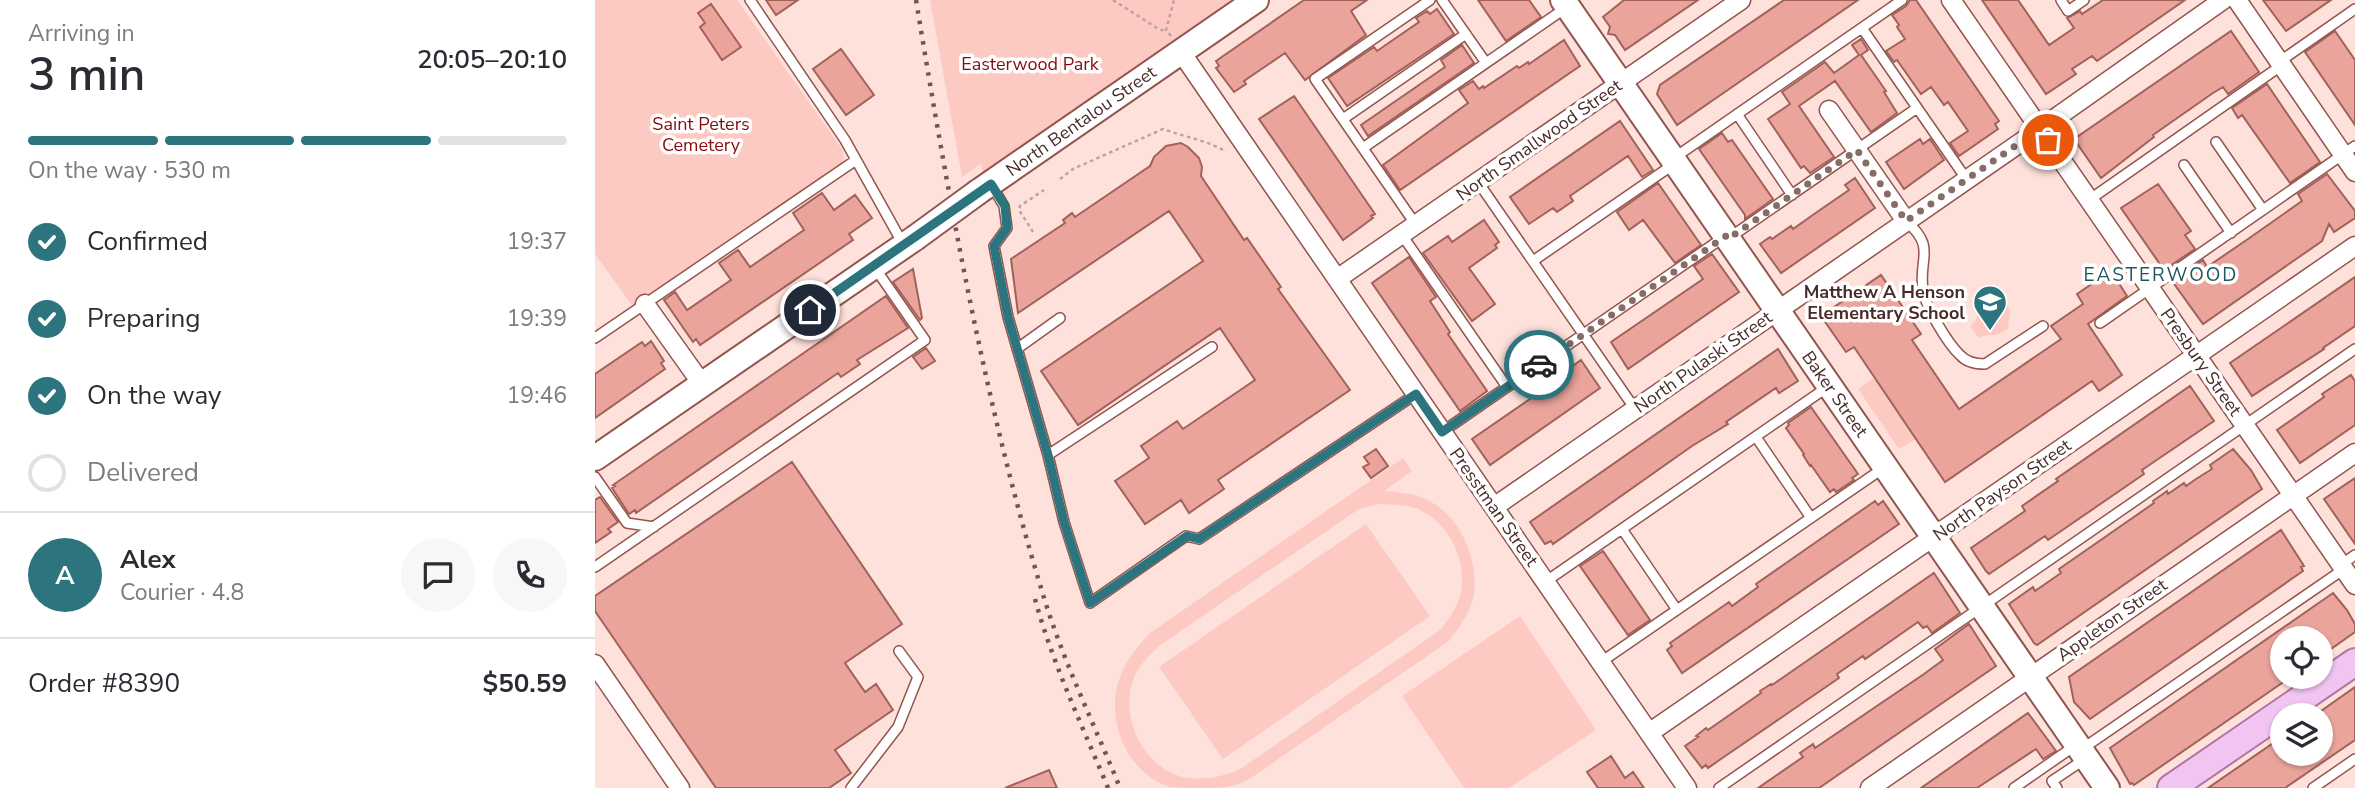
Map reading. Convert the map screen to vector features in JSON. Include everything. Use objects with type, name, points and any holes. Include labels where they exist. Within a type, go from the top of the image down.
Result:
[{"type":"main road","points":[[2171,788],[2355,662]]},
{"type":"street","name":"North Bentalou Street","points":[[595,458],[985,188],[1177,46],[1256,0]]},
{"type":"street","name":"North Smallwood Street","points":[[1338,279],[1741,0]]},
{"type":"street","name":"Presbury Street","points":[[1951,0],[2293,495],[2347,563],[2355,585]]},
{"type":"street","name":"North Pulaski Street","points":[[1494,507],[2223,0]]},
{"type":"street","points":[[2237,0],[2280,64],[2349,150],[2355,172]]},
{"type":"street","name":"Baker Street","points":[[1569,2],[1620,84],[2081,751],[2101,786]]},
{"type":"street","name":"Presstman Street","points":[[1177,46],[1687,788]]},
{"type":"street","points":[[1829,110],[1906,221]]},
{"type":"street","name":"North Payson Street","points":[[1649,733],[2355,246]]},
{"type":"street","points":[[645,304],[702,384]]},
{"type":"street","name":"Appleton Street","points":[[1870,788],[2355,453]]},
{"type":"street","points":[[596,669],[680,788]]},
{"type":"lane","points":[[750,0],[845,140],[909,241]]},
{"type":"lane","points":[[1430,0],[1315,79],[1363,148],[1409,230],[1507,387]]},
{"type":"lane","points":[[1442,0],[1486,63]]},
{"type":"lane","points":[[1533,261],[1737,114],[1902,0]]},
{"type":"lane","points":[[2061,0],[2069,11],[2084,0]]},
{"type":"lane","points":[[1363,148],[1569,2]]},
{"type":"lane","points":[[2089,200],[2354,11]]},
{"type":"lane","points":[[1862,28],[1967,180]]},
{"type":"lane","points":[[1343,119],[1466,34]]},
{"type":"lane","points":[[1442,432],[1917,108]]},
{"type":"lane","points":[[1737,114],[1793,195]]},
{"type":"lane","points":[[2216,142],[2263,210]]},
{"type":"lane","points":[[2100,323],[2349,150]]},
{"type":"lane","points":[[595,338],[856,160]]},
{"type":"lane","points":[[2184,165],[2231,233]]},
{"type":"lane","points":[[1478,182],[1635,409]]},
{"type":"lane","points":[[985,188],[1005,206],[1007,228],[994,246],[1008,317],[1048,455],[1064,522],[1090,603],[1187,536],[1199,539],[1416,394]]},
{"type":"lane","points":[[1906,221],[1923,240],[1925,260],[1922,281],[1927,305],[1958,354],[1976,363],[1985,364],[2043,326]]},
{"type":"lane","points":[[595,567],[925,340],[874,266]]},
{"type":"lane","points":[[1018,348],[1060,318]]},
{"type":"lane","points":[[1048,455],[1212,346]]},
{"type":"lane","points":[[1719,788],[2355,349]]},
{"type":"lane","points":[[1545,582],[1829,386]]},
{"type":"lane","points":[[1756,437],[1811,517]]},
{"type":"lane","points":[[1601,662],[1885,467]]},
{"type":"lane","points":[[595,477],[627,523],[654,527]]},
{"type":"lane","points":[[1622,529],[1677,610]]},
{"type":"lane","points":[[2014,788],[2081,751],[2347,563]]},
{"type":"lane","points":[[851,788],[898,727],[918,677],[899,650]]},
{"type":"lane","points":[[2057,788],[2052,781],[2081,751]]},
{"type":"lane","points":[[2313,788],[2355,759]]},
{"type":"path","points":[[1113,0],[1160,30],[1166,30]]},
{"type":"path","points":[[1174,0],[1166,30],[1177,46]]},
{"type":"path","points":[[1060,179],[1073,169],[1163,129],[1192,140],[1208,142],[1224,151]]},
{"type":"path","points":[[1034,232],[1019,210],[1020,206],[1044,190]]},
{"type":"green space","name":"Saint Peters Cemetery","points":[[595,0],[737,0],[842,149],[844,158],[841,165],[636,311],[595,254]]},
{"type":"green space","name":"Easterwood Park","points":[[930,0],[1232,0],[983,173],[981,164],[962,177]]},
{"type":"green space","points":[[1990,290],[1996,290],[2010,310],[2008,329],[1999,334],[1979,338],[1970,326]]},
{"type":"green space","points":[[1874,378],[1916,439],[1899,449],[1858,389]]},
{"type":"green space","points":[[1403,458],[1412,471],[1384,491],[1415,495],[1437,506],[1458,527],[1471,555],[1475,585],[1473,599],[1460,626],[1449,641],[1248,780],[1231,786],[1170,787],[1154,780],[1140,769],[1122,740],[1115,706],[1117,689],[1128,661],[1150,633]],"holes":[[[1379,504],[1407,506],[1422,511],[1442,527],[1455,548],[1462,572],[1460,597],[1440,630],[1242,768],[1228,774],[1198,779],[1169,772],[1156,763],[1138,739],[1130,710],[1133,680],[1144,662],[1159,646],[1359,509]]]},
{"type":"green space","points":[[1366,524],[1430,616],[1223,759],[1159,667]]},
{"type":"green space","points":[[1520,616],[1596,730],[1509,788],[1464,788],[1402,696]]},
{"type":"building","points":[[766,0],[798,0],[776,15]]},
{"type":"building","points":[[1304,0],[1367,0],[1351,11],[1366,35],[1305,80],[1285,53],[1244,81],[1246,84],[1234,92],[1216,68],[1219,66],[1216,61]]},
{"type":"building","points":[[1478,0],[1529,0],[1541,17],[1506,41]]},
{"type":"building","points":[[1624,0],[1698,0],[1625,50],[1615,35],[1608,34],[1610,27],[1603,17]]},
{"type":"building","points":[[1784,0],[1858,0],[1677,125],[1657,94],[1660,85]]},
{"type":"building","points":[[1910,0],[1916,0],[1999,121],[1995,124],[1998,129],[1959,156],[1950,143],[1968,131],[1948,102],[1944,105],[1931,87],[1921,94],[1897,60],[1894,62],[1886,51],[1905,39],[1892,15]]},
{"type":"building","points":[[1982,0],[2018,0],[2049,45],[2074,28],[2067,18],[2080,11],[2082,14],[2103,0],[2185,0],[2097,61],[2092,56],[2072,69],[2076,74],[2046,94]]},
{"type":"building","points":[[2263,0],[2331,0],[2286,31]]},
{"type":"building","points":[[711,4],[741,47],[722,60],[700,27],[705,23],[698,13]]},
{"type":"building","points":[[1437,9],[1454,34],[1347,106],[1328,78],[1374,47],[1377,51],[1419,22],[1416,18],[1427,11],[1430,14]]},
{"type":"building","points":[[2231,31],[2259,72],[2228,94],[2223,87],[2213,93],[2153,135],[2154,137],[2101,178],[2074,139]]},
{"type":"building","points":[[2335,31],[2355,60],[2355,125],[2305,52]]},
{"type":"building","points":[[1861,39],[1868,50],[1861,55],[1886,91],[1884,92],[1897,113],[1871,132],[1835,81],[1799,106],[1834,157],[1810,173],[1804,166],[1801,168],[1768,119],[1790,104],[1782,92],[1825,62],[1834,73],[1859,55],[1852,45]]},
{"type":"building","points":[[1564,40],[1580,66],[1400,190],[1383,165],[1468,103],[1459,90],[1473,81],[1479,89],[1483,86],[1484,88],[1517,66],[1519,68],[1528,62],[1529,64]]},
{"type":"building","points":[[1462,45],[1474,63],[1368,136],[1361,125],[1445,67],[1441,60]]},
{"type":"building","points":[[841,49],[874,95],[846,115],[813,69]]},
{"type":"building","points":[[2267,84],[2320,162],[2290,183],[2242,115],[2238,118],[2232,108]]},
{"type":"building","points":[[1294,96],[1375,214],[1343,240],[1259,119]]},
{"type":"building","points":[[1620,121],[1653,170],[1642,177],[1628,156],[1570,196],[1573,201],[1557,212],[1553,208],[1529,224],[1510,197]]},
{"type":"building","points":[[1722,133],[1728,142],[1732,140],[1773,199],[1745,219],[1745,215],[1699,149]]},
{"type":"building","points":[[1920,139],[1923,144],[1930,139],[1944,160],[1904,189],[1886,162]]},
{"type":"building","points":[[1181,143],[1199,158],[1201,176],[1244,240],[1247,238],[1281,287],[1278,289],[1350,390],[1218,480],[1224,489],[1189,513],[1181,500],[1145,524],[1115,481],[1149,458],[1141,446],[1177,421],[1183,429],[1255,380],[1220,328],[1078,425],[1041,371],[1203,261],[1169,211],[1018,313],[1011,259],[1065,223],[1063,220],[1072,213],[1075,217],[1150,166],[1154,157],[1166,146]]},
{"type":"building","points":[[2327,174],[2355,211],[2355,218],[2334,232],[2329,224],[2322,241],[2203,324],[2172,281],[2203,260],[2207,267],[2248,239],[2302,201],[2298,194]]},
{"type":"building","points":[[1855,178],[1875,208],[1781,273],[1760,244],[1791,226],[1793,229],[1849,190],[1845,185]]},
{"type":"building","points":[[1658,183],[1701,245],[1675,263],[1643,220],[1629,230],[1617,212]]},
{"type":"building","points":[[2158,184],[2191,231],[2185,235],[2195,249],[2164,270],[2121,208]]},
{"type":"building","points":[[822,193],[834,210],[855,195],[872,218],[849,234],[853,240],[700,345],[696,339],[693,342],[664,300],[675,292],[687,310],[731,280],[719,263],[738,250],[750,267],[804,230],[793,213]]},
{"type":"building","points":[[1484,220],[1499,242],[1495,245],[1497,248],[1469,268],[1495,304],[1472,321],[1423,253],[1448,236],[1452,242]]},
{"type":"building","points":[[1712,254],[1739,292],[1628,369],[1611,342],[1703,279],[1694,266]]},
{"type":"building","points":[[1409,257],[1436,297],[1430,301],[1450,332],[1448,334],[1487,391],[1460,411],[1372,283]]},
{"type":"building","points":[[913,269],[922,318],[920,320],[893,282]]},
{"type":"building","points":[[2111,271],[2127,296],[2088,324],[2122,375],[2099,391],[2092,381],[1945,482],[1854,347],[1846,352],[1821,316],[1881,275],[1921,334],[1912,340],[1959,409],[2061,339],[2051,326],[2083,304],[2077,294]]},
{"type":"building","points":[[2355,277],[2355,326],[2252,396],[2230,363]]},
{"type":"building","points":[[886,296],[908,328],[857,360],[860,364],[841,377],[838,373],[636,513],[635,510],[629,514],[612,488],[615,486],[613,485]]},
{"type":"building","points":[[651,341],[664,361],[661,363],[665,369],[595,418],[595,374],[642,342],[645,346]]},
{"type":"building","points":[[926,348],[935,361],[922,369],[913,357]]},
{"type":"building","points":[[1778,349],[1798,381],[1779,393],[1776,388],[1553,544],[1551,541],[1545,544],[1530,522]]},
{"type":"building","points":[[1581,360],[1600,388],[1490,465],[1472,439],[1572,370],[1570,368]]},
{"type":"building","points":[[2351,375],[2355,381],[2355,425],[2300,463],[2277,430]]},
{"type":"building","points":[[2190,386],[2214,421],[2142,470],[2144,474],[2048,540],[2045,536],[1989,574],[1986,571],[1971,548],[2025,511],[2022,506],[2058,481],[2056,479]]},
{"type":"building","points":[[1811,407],[1858,474],[1852,478],[1854,480],[1836,492],[1834,489],[1830,492],[1786,428],[1788,423]]},
{"type":"building","points":[[1376,449],[1388,466],[1371,478],[1363,467],[1369,464],[1364,457]]},
{"type":"building","points":[[2233,449],[2251,470],[2262,489],[2037,645],[2034,643],[2009,604],[2033,587],[2035,591],[2061,573],[2059,569],[2154,503],[2153,501],[2167,491],[2168,494],[2184,483],[2186,486],[2212,469],[2210,465]]},
{"type":"building","points":[[792,462],[902,624],[845,663],[865,692],[876,684],[893,710],[835,750],[851,773],[829,788],[716,788],[595,611],[595,596]]},
{"type":"building","points":[[2355,478],[2355,544],[2324,499]]},
{"type":"building","points":[[600,497],[618,522],[608,529],[611,532],[595,543],[595,500]]},
{"type":"building","points":[[1875,501],[1878,505],[1883,501],[1899,524],[1682,673],[1667,650],[1672,646],[1670,643],[1729,602],[1732,606],[1758,587],[1756,584]]},
{"type":"building","points":[[2281,530],[2304,566],[2301,567],[2303,571],[2090,719],[2074,702],[2069,677]]},
{"type":"building","points":[[1603,551],[1650,620],[1628,635],[1580,566]]},
{"type":"building","points":[[1934,573],[1960,613],[1932,633],[1927,626],[1923,628],[1918,622],[1865,659],[1863,656],[1837,674],[1839,678],[1708,768],[1706,765],[1702,768],[1685,746],[1706,728],[1708,730],[1761,693],[1760,691]]},
{"type":"building","points":[[2333,593],[2355,624],[2355,632],[2333,648],[2333,626],[2286,626]]},
{"type":"building","points":[[1969,624],[1996,666],[1819,788],[1758,788],[1803,757],[1800,753],[1813,744],[1815,748],[1943,660],[1935,649]]},
{"type":"building","points":[[2270,637],[2270,689],[2273,689],[2134,785],[2130,784],[2110,748]]},
{"type":"building","points":[[2355,687],[2355,740],[2333,755],[2333,703]]},
{"type":"building","points":[[2028,713],[2056,751],[2043,759],[2036,749],[1977,788],[1921,788]]},
{"type":"building","points":[[2270,745],[2270,766],[2317,766],[2285,788],[2208,788]]},
{"type":"building","points":[[1611,756],[1625,778],[1633,772],[1644,788],[1598,788],[1587,772]]},
{"type":"building","points":[[1049,770],[1057,788],[1005,788]]},
{"type":"railway","points":[[916,0],[955,227],[1004,453],[1053,625],[1120,788]]},
{"type":"railway","points":[[1035,599],[1059,671],[1108,788]]},
{"type":"way so far","points":[[1539,365],[1726,236],[1728,239],[1857,150],[1906,221],[2040,129],[2048,140]]},
{"type":"place","name":"Matthew A Henson Elementary School","points":[[1990,332]]},
{"type":"district","name":"EASTERWOOD","points":[[2161,275]]},
{"type":"route","points":[[810,310],[991,184],[1005,206],[1007,228],[994,246],[1008,317],[1048,455],[1064,522],[1090,603],[1187,536],[1199,539],[1416,394],[1442,432],[1539,365]]}]
